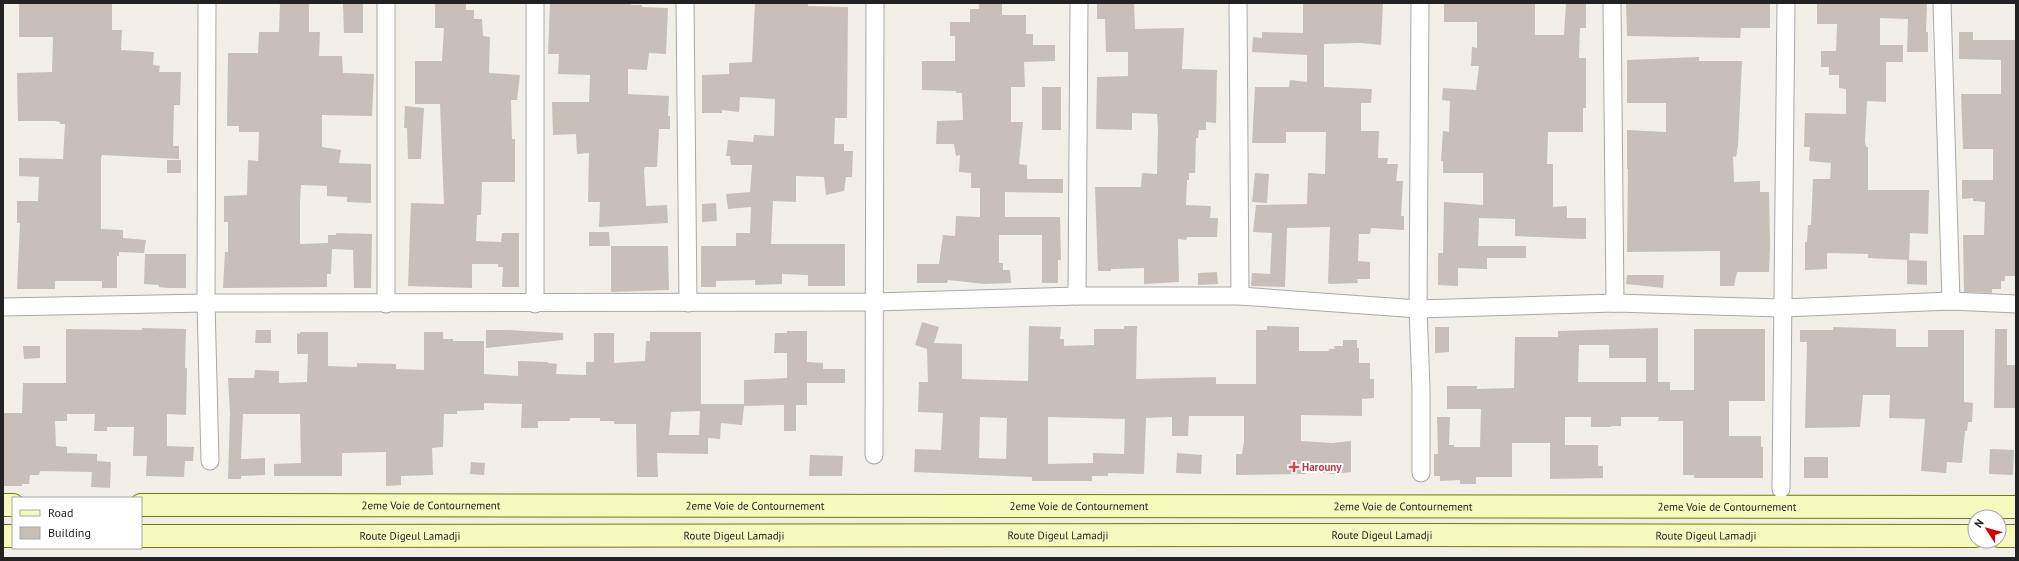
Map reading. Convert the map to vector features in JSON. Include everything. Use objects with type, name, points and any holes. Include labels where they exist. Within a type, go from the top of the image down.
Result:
[{"type":"main road","name":"2eme Voie de Contournement","points":[[142,505],[2016,507]]},
{"type":"main road","name":"Route Digeul Lamadji","points":[[142,536],[1967,536]]},
{"type":"street","points":[[207,3],[206,303],[210,461]]},
{"type":"street","points":[[386,3],[386,304]]},
{"type":"street","points":[[535,3],[535,304]]},
{"type":"street","points":[[685,3],[688,303]]},
{"type":"street","points":[[874,455],[875,3]]},
{"type":"street","points":[[1077,296],[1078,3]]},
{"type":"street","points":[[1238,3],[1240,296]]},
{"type":"street","points":[[1420,3],[1418,309],[1421,388],[1421,473]]},
{"type":"street","points":[[1612,3],[1615,304]]},
{"type":"street","points":[[1781,489],[1786,3]]},
{"type":"street","points":[[1942,3],[1951,301]]},
{"type":"street","points":[[3,307],[206,303],[535,304],[875,302],[1077,296],[1240,296],[1418,309],[1615,304],[1784,308],[1951,301],[2016,304]]},
{"type":"building","points":[[19,3],[112,3],[112,30],[122,30],[121,50],[154,52],[153,65],[160,66],[159,72],[181,72],[180,105],[174,105],[173,146],[179,146],[179,159],[102,155],[101,158],[101,229],[123,230],[123,238],[146,240],[144,253],[119,252],[119,256],[117,256],[117,288],[102,288],[102,281],[55,281],[55,289],[17,289],[20,223],[17,223],[17,201],[38,201],[39,177],[19,176],[19,158],[63,159],[65,124],[60,124],[60,122],[55,121],[18,121],[17,73],[52,72],[53,37],[19,37]]},
{"type":"building","points":[[280,3],[309,3],[309,32],[320,32],[319,56],[342,56],[343,73],[374,74],[372,116],[322,115],[322,147],[341,150],[339,163],[371,164],[371,203],[347,202],[347,197],[327,196],[327,186],[301,185],[300,201],[300,244],[328,243],[328,235],[336,235],[336,233],[372,234],[371,288],[354,288],[353,250],[332,249],[331,274],[327,274],[327,287],[223,288],[225,252],[228,252],[228,222],[224,222],[224,196],[247,195],[248,160],[258,161],[259,132],[239,132],[239,126],[227,126],[228,53],[258,53],[259,32],[279,32]]},
{"type":"building","points":[[343,3],[363,3],[363,33],[344,33]]},
{"type":"building","points":[[435,3],[466,3],[466,10],[474,10],[474,19],[482,19],[483,36],[490,37],[489,73],[520,75],[517,100],[511,100],[512,139],[515,139],[515,182],[482,182],[481,215],[477,215],[476,241],[501,242],[502,233],[519,233],[519,287],[502,287],[503,267],[498,267],[498,264],[472,264],[472,288],[408,286],[411,203],[444,204],[440,104],[415,104],[415,61],[442,61],[444,28],[435,28]]},
{"type":"building","points":[[550,3],[631,3],[631,5],[642,5],[642,7],[668,8],[666,54],[649,53],[647,70],[628,69],[628,94],[669,96],[668,116],[670,116],[670,129],[659,129],[657,167],[645,167],[644,170],[646,206],[667,205],[668,223],[599,227],[600,202],[588,202],[589,153],[577,154],[576,134],[553,135],[552,102],[589,102],[590,75],[558,74],[559,54],[548,54]]},
{"type":"building","points":[[755,3],[808,3],[808,6],[848,7],[847,118],[835,118],[834,144],[844,144],[844,151],[853,151],[852,177],[846,177],[844,191],[826,195],[824,177],[796,176],[796,202],[773,201],[771,244],[845,244],[845,286],[808,286],[808,275],[782,274],[782,284],[755,285],[755,280],[716,281],[716,287],[701,287],[701,246],[736,246],[736,233],[750,233],[751,207],[728,209],[726,194],[750,192],[752,165],[731,165],[730,156],[726,156],[728,140],[753,142],[754,135],[774,136],[775,99],[740,97],[739,112],[722,110],[722,113],[702,113],[702,75],[729,74],[729,63],[752,62]]},
{"type":"building","points":[[979,3],[1002,3],[1002,15],[1026,15],[1026,34],[1033,34],[1033,45],[1055,45],[1055,61],[1024,62],[1025,87],[1011,87],[1011,122],[1023,122],[1019,164],[1027,165],[1027,179],[1063,179],[1063,193],[1005,192],[1005,217],[1060,217],[1061,260],[1058,260],[1058,283],[1042,283],[1042,235],[999,235],[999,263],[1003,263],[1003,270],[1010,270],[1011,283],[985,284],[948,280],[947,283],[917,283],[917,264],[939,264],[943,235],[955,236],[956,216],[980,217],[980,188],[971,188],[971,173],[959,172],[960,155],[956,156],[954,144],[936,144],[937,121],[963,120],[962,93],[956,93],[956,91],[922,90],[922,61],[955,61],[955,36],[950,36],[950,22],[970,22],[970,9],[979,9]]},
{"type":"building","points":[[1097,3],[1134,3],[1135,29],[1184,28],[1182,69],[1217,70],[1216,123],[1206,122],[1206,130],[1199,130],[1198,138],[1196,138],[1195,173],[1189,173],[1189,180],[1187,180],[1186,205],[1211,206],[1210,218],[1218,218],[1217,237],[1187,237],[1186,240],[1178,239],[1179,282],[1144,284],[1144,268],[1098,271],[1095,187],[1141,187],[1142,173],[1157,174],[1158,130],[1157,114],[1132,113],[1132,130],[1096,129],[1097,77],[1128,76],[1128,52],[1106,52],[1105,19],[1097,19]]},
{"type":"building","points":[[1303,3],[1383,3],[1381,45],[1361,43],[1324,44],[1324,87],[1372,89],[1371,103],[1361,103],[1361,131],[1379,131],[1378,158],[1388,158],[1387,164],[1398,164],[1396,181],[1403,181],[1401,216],[1404,216],[1404,230],[1371,228],[1370,234],[1359,234],[1358,261],[1370,262],[1370,279],[1357,279],[1358,283],[1330,284],[1328,283],[1330,227],[1287,228],[1285,287],[1251,286],[1252,273],[1270,274],[1272,233],[1253,232],[1256,205],[1307,204],[1308,173],[1325,174],[1326,132],[1286,132],[1286,143],[1252,143],[1255,87],[1289,87],[1290,80],[1307,82],[1307,55],[1252,52],[1253,37],[1262,38],[1262,32],[1303,33]]},
{"type":"building","points":[[1444,3],[1535,3],[1535,35],[1564,35],[1566,3],[1586,3],[1586,28],[1580,28],[1579,58],[1586,58],[1586,108],[1583,108],[1583,132],[1548,132],[1547,164],[1553,164],[1553,207],[1567,206],[1567,218],[1586,218],[1586,239],[1515,236],[1515,219],[1479,218],[1478,246],[1526,246],[1526,258],[1487,258],[1487,269],[1458,268],[1458,286],[1438,285],[1438,253],[1443,253],[1444,202],[1483,205],[1483,173],[1443,173],[1443,161],[1441,161],[1443,131],[1449,132],[1450,101],[1442,100],[1443,88],[1476,90],[1479,66],[1471,66],[1472,47],[1477,48],[1477,22],[1444,22]]},
{"type":"building","points":[[1626,3],[1770,3],[1770,28],[1741,28],[1740,38],[1627,36]]},
{"type":"building","points":[[1817,3],[1927,3],[1926,32],[1928,32],[1928,52],[1907,52],[1908,19],[1880,18],[1880,45],[1903,45],[1903,62],[1886,62],[1886,102],[1867,101],[1865,141],[1866,147],[1868,147],[1868,190],[1929,190],[1928,234],[1910,233],[1909,260],[1868,258],[1868,254],[1827,253],[1827,269],[1805,270],[1805,242],[1807,242],[1808,225],[1811,225],[1813,179],[1830,179],[1831,163],[1809,161],[1810,147],[1804,147],[1805,113],[1846,114],[1846,89],[1839,88],[1839,75],[1829,75],[1829,67],[1821,67],[1821,51],[1836,51],[1837,24],[1817,24]]},
{"type":"building","points":[[1959,32],[1973,32],[1973,40],[2016,40],[2016,276],[2005,276],[2005,281],[2001,281],[2001,289],[1992,289],[1992,293],[1964,292],[1963,235],[1984,235],[1985,202],[1973,201],[1973,198],[1962,199],[1962,180],[1993,180],[1993,149],[1963,149],[1961,94],[2001,94],[2001,60],[1959,59]]},
{"type":"building","points":[[1699,57],[1699,61],[1742,61],[1738,146],[1736,157],[1733,156],[1734,182],[1760,181],[1760,192],[1769,192],[1769,272],[1737,272],[1734,286],[1720,286],[1720,251],[1627,252],[1627,130],[1666,132],[1666,103],[1627,103],[1627,60]]},
{"type":"building","points":[[1042,87],[1061,87],[1061,130],[1042,130]]},
{"type":"building","points":[[405,106],[424,108],[421,159],[408,159],[407,128],[404,128]]},
{"type":"building","points":[[167,160],[181,160],[181,173],[167,173]]},
{"type":"building","points":[[1255,173],[1269,174],[1267,203],[1252,202]]},
{"type":"building","points":[[716,203],[717,221],[702,222],[702,204]]},
{"type":"building","points":[[589,232],[609,232],[610,246],[589,246]]},
{"type":"building","points":[[611,246],[668,246],[669,290],[611,292]]},
{"type":"building","points":[[145,254],[186,254],[186,288],[168,288],[159,287],[159,285],[144,284]]},
{"type":"building","points":[[1907,260],[1927,261],[1927,285],[1907,284]]},
{"type":"building","points":[[1217,272],[1218,284],[1198,285],[1198,273]]},
{"type":"building","points":[[1627,275],[1664,275],[1663,288],[1626,284]]},
{"type":"building","points":[[922,322],[939,327],[934,343],[962,344],[962,379],[1028,381],[1029,326],[1061,327],[1060,339],[1064,339],[1064,346],[1094,345],[1094,329],[1124,329],[1124,326],[1137,326],[1136,379],[1216,377],[1216,384],[1256,384],[1256,330],[1267,330],[1267,326],[1299,327],[1299,351],[1329,351],[1329,349],[1335,349],[1334,346],[1343,346],[1343,340],[1357,340],[1357,348],[1359,348],[1359,363],[1370,363],[1370,379],[1374,379],[1374,398],[1362,399],[1362,416],[1301,415],[1301,441],[1332,443],[1351,441],[1351,472],[1334,474],[1306,471],[1306,474],[1236,475],[1236,454],[1242,454],[1244,442],[1244,416],[1189,416],[1188,436],[1172,436],[1172,417],[1146,418],[1144,474],[1108,473],[1108,476],[1092,476],[1092,481],[1032,481],[1032,477],[914,472],[915,449],[941,450],[943,413],[918,412],[919,382],[928,382],[927,349],[915,345]],"holes":[[[980,417],[1007,418],[1006,459],[979,458]],[[1048,417],[1125,419],[1124,454],[1093,453],[1093,463],[1048,464]]]},
{"type":"building","points":[[1435,327],[1449,327],[1449,352],[1435,353]]},
{"type":"building","points":[[1833,327],[1896,329],[1896,347],[1928,347],[1928,330],[1964,330],[1964,402],[1973,403],[1972,422],[1968,422],[1967,431],[1965,431],[1962,463],[1947,462],[1946,473],[1921,471],[1925,419],[1889,418],[1890,395],[1863,395],[1860,427],[1805,428],[1807,342],[1800,342],[1800,330],[1833,330]]},
{"type":"building","points":[[142,328],[186,329],[186,415],[167,414],[167,446],[194,447],[193,461],[185,461],[184,477],[146,476],[147,456],[133,456],[134,427],[107,427],[107,431],[94,431],[95,414],[67,414],[67,421],[55,421],[56,446],[67,447],[67,453],[97,454],[97,461],[111,462],[110,488],[91,487],[92,472],[40,471],[39,475],[30,475],[29,484],[22,484],[22,486],[3,486],[3,413],[22,413],[23,383],[66,383],[66,329],[142,330]]},
{"type":"building","points":[[1658,328],[1658,382],[1670,382],[1670,390],[1694,390],[1694,329],[1765,329],[1765,401],[1729,401],[1729,436],[1761,436],[1761,447],[1763,447],[1763,478],[1694,478],[1694,475],[1683,475],[1683,421],[1658,421],[1659,417],[1621,417],[1621,426],[1591,427],[1591,417],[1565,417],[1565,445],[1598,445],[1598,466],[1603,466],[1603,478],[1550,479],[1550,443],[1512,443],[1512,477],[1476,477],[1476,484],[1460,484],[1460,480],[1440,481],[1440,476],[1434,476],[1434,454],[1438,454],[1437,417],[1450,417],[1449,445],[1454,445],[1454,447],[1480,447],[1481,409],[1447,409],[1447,386],[1477,386],[1477,389],[1514,388],[1515,337],[1558,337],[1558,331]],"holes":[[[1579,345],[1609,345],[1609,358],[1646,358],[1646,382],[1578,382]]]},
{"type":"building","points":[[1995,329],[2007,329],[2007,365],[2016,365],[2016,408],[1994,408]]},
{"type":"building","points":[[256,330],[271,330],[271,343],[255,343]]},
{"type":"building","points":[[486,330],[563,333],[563,340],[486,348]]},
{"type":"building","points":[[787,331],[807,331],[807,362],[823,363],[823,369],[845,369],[845,383],[807,383],[807,405],[796,405],[796,431],[784,431],[784,405],[744,406],[742,425],[721,423],[720,439],[708,438],[708,454],[657,453],[658,477],[637,477],[636,424],[614,424],[614,421],[600,421],[600,418],[570,418],[570,421],[538,421],[538,428],[521,428],[522,404],[484,403],[484,410],[457,411],[457,414],[444,414],[443,447],[432,448],[433,475],[401,476],[401,485],[386,486],[386,452],[342,453],[342,476],[274,476],[274,464],[301,463],[300,414],[243,414],[241,459],[265,458],[265,475],[241,476],[241,479],[228,479],[230,414],[228,378],[254,378],[255,370],[279,371],[279,383],[307,382],[308,354],[297,354],[297,333],[300,334],[300,332],[328,332],[328,366],[357,367],[357,363],[396,364],[396,369],[424,370],[424,332],[443,332],[443,339],[453,339],[453,341],[484,341],[484,374],[518,376],[518,361],[548,362],[557,364],[556,374],[586,375],[586,362],[594,362],[594,333],[614,333],[614,363],[645,361],[646,341],[650,341],[650,332],[701,332],[701,404],[744,404],[744,380],[787,378],[787,353],[774,353],[775,333],[787,333]],"holes":[[[700,411],[699,435],[669,435],[671,412]]]},
{"type":"building","points":[[23,346],[40,346],[40,358],[24,359]]},
{"type":"building","points":[[1990,449],[2014,450],[2013,475],[1989,474]]},
{"type":"building","points":[[1177,453],[1202,455],[1201,474],[1176,473]]},
{"type":"building","points":[[810,455],[843,456],[842,476],[809,476]]},
{"type":"building","points":[[1804,457],[1828,457],[1828,478],[1804,478]]},
{"type":"building","points":[[471,462],[485,463],[484,475],[470,474]]},
{"type":"place","name":"Harouny","points":[[1294,467]]}]
